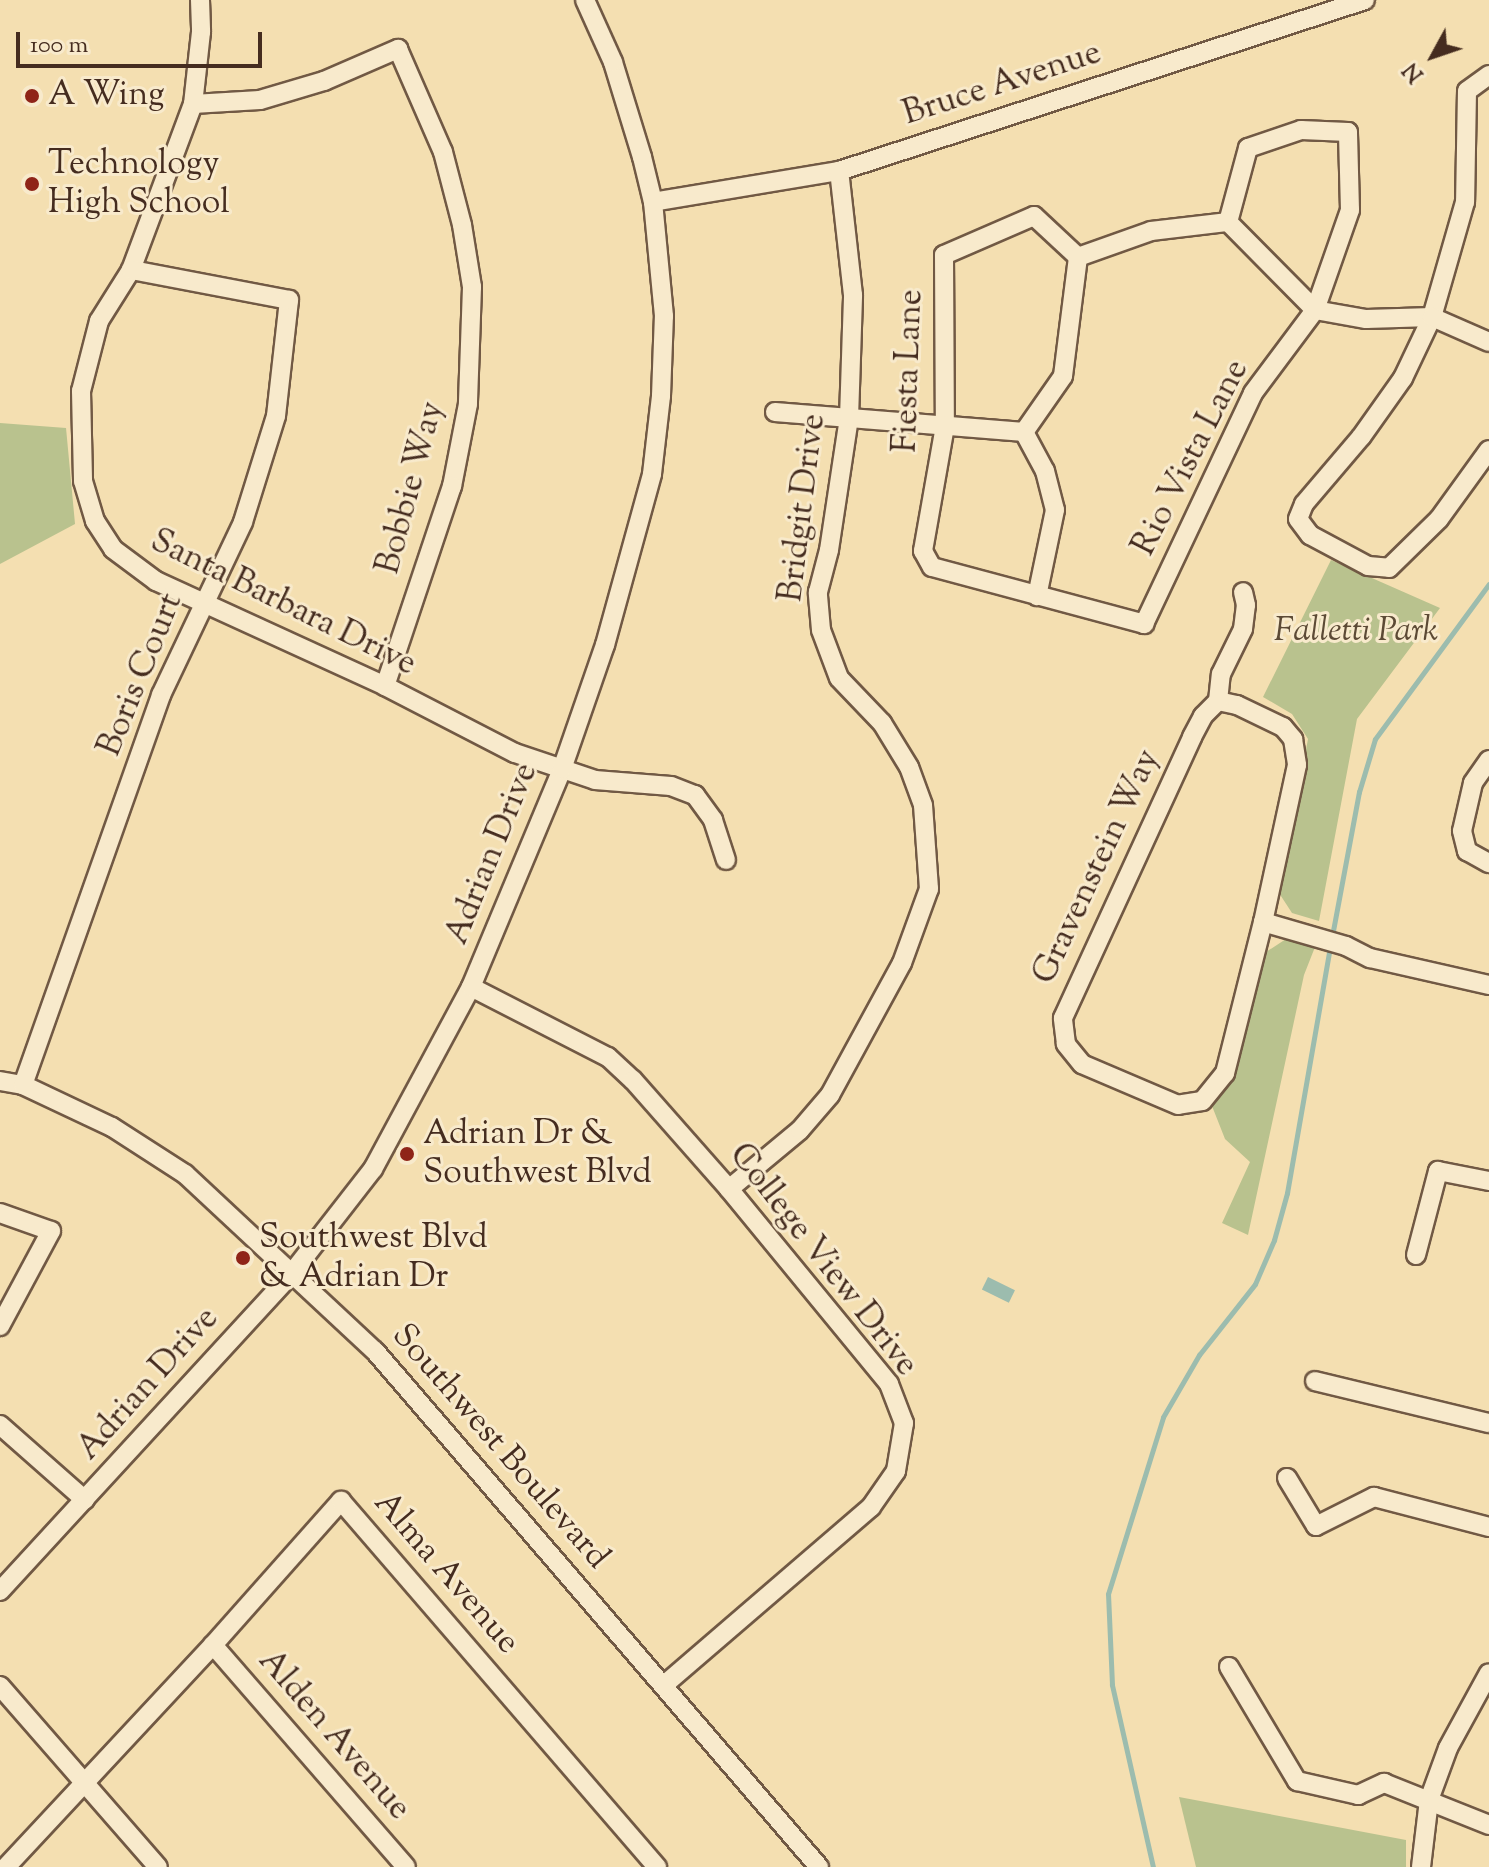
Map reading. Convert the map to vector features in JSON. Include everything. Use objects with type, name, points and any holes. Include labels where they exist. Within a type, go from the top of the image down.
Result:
[{"type":"street","name":"Santa Barbara Drive","points":[[200,0],[201,32],[193,104],[131,270],[99,321],[81,391],[83,481],[95,521],[113,549],[156,581],[385,686],[515,753],[595,780],[671,786],[695,795],[713,820],[726,860]]},
{"type":"street","name":"Adrian Drive","points":[[0,1591],[292,1273],[373,1169],[471,987],[562,769],[605,645],[652,474],[661,396],[664,316],[653,202],[623,92],[585,0]]},
{"type":"street","name":"Bruce Avenue","points":[[653,202],[839,171],[1339,4],[1365,0]]},
{"type":"street","name":"Bobbie Way","points":[[193,104],[260,100],[324,81],[398,49],[443,152],[462,225],[472,287],[468,404],[452,486],[385,686]]},
{"type":"street","points":[[1489,75],[1467,91],[1465,202],[1432,317],[1403,378],[1361,437],[1304,504],[1298,519],[1310,535],[1368,566],[1389,568],[1439,519],[1489,450]]},
{"type":"street","name":"Rio Vista Lane","points":[[1144,624],[1253,393],[1315,310],[1350,210],[1348,132],[1301,130],[1248,148],[1228,222]]},
{"type":"street","name":"Bridgit Drive","points":[[729,1189],[800,1130],[830,1095],[902,963],[929,889],[923,805],[909,767],[882,723],[839,678],[821,630],[818,592],[829,550],[849,418],[853,295],[839,171]]},
{"type":"street","name":"Fiesta Lane","points":[[1078,257],[1034,216],[944,255],[945,426],[923,551],[932,567],[1144,624]]},
{"type":"street","points":[[1024,432],[1063,376],[1078,257],[1151,231],[1228,222],[1315,310],[1366,319],[1432,317],[1489,342]]},
{"type":"street","name":"Boris Court","points":[[23,1085],[161,695],[243,522],[276,416],[289,300],[131,270]]},
{"type":"street","points":[[775,412],[1024,432]]},
{"type":"street","points":[[1024,432],[1045,471],[1055,510],[1037,596]]},
{"type":"street","points":[[1218,701],[1221,674],[1243,629],[1246,605],[1243,592]]},
{"type":"street","name":"Gravenstein Way","points":[[1218,701],[1237,705],[1283,727],[1293,739],[1297,765],[1263,922],[1225,1073],[1202,1101],[1178,1105],[1082,1064],[1066,1044],[1063,1018],[1192,737],[1203,716],[1218,701]]},
{"type":"street","points":[[1489,760],[1473,783],[1462,831],[1467,851],[1489,863]]},
{"type":"street","points":[[1263,922],[1346,946],[1370,958],[1489,985]]},
{"type":"street","name":"College View Drive","points":[[471,987],[608,1057],[652,1100],[889,1384],[904,1432],[896,1471],[871,1507],[665,1684]]},
{"type":"street","name":"Southwest Boulevard","points":[[0,1081],[23,1085],[112,1127],[185,1174],[375,1351],[665,1684],[819,1867]]},
{"type":"street","points":[[1416,1255],[1438,1171],[1489,1181]]},
{"type":"street","points":[[0,1213],[51,1231],[0,1326]]},
{"type":"street","points":[[1315,1381],[1489,1423]]},
{"type":"street","points":[[0,1425],[85,1500]]},
{"type":"street","points":[[1287,1478],[1316,1526],[1374,1497],[1489,1527]]},
{"type":"street","name":"Alma Avenue","points":[[6,1867],[213,1645],[341,1501],[657,1867]]},
{"type":"street","name":"Alden Avenue","points":[[213,1645],[406,1867]]},
{"type":"street","points":[[1229,1667],[1297,1781],[1358,1795],[1384,1783],[1489,1825]]},
{"type":"street","points":[[1421,1867],[1429,1800],[1448,1748],[1489,1673]]},
{"type":"street","points":[[0,1686],[158,1867]]},
{"type":"green space","points":[[0,423],[66,428],[75,524],[0,564]]},
{"type":"green space","name":"Falletti Park","points":[[1331,560],[1440,608],[1357,719],[1319,921],[1292,913],[1279,893],[1308,739],[1292,714],[1263,697]]},
{"type":"green space","points":[[1286,939],[1315,947],[1304,975],[1248,1235],[1222,1223],[1250,1162],[1225,1139],[1212,1106],[1232,1081],[1256,977],[1266,952]]},
{"type":"green space","points":[[1179,1797],[1406,1840],[1406,1867],[1196,1867]]},
{"type":"shaded area","points":[[988,1277],[1015,1290],[1009,1303],[982,1290]]},
{"type":"waterway","points":[[1332,936],[1359,792],[1375,739],[1489,584]]},
{"type":"waterway","points":[[1153,1867],[1112,1685],[1108,1594],[1163,1417],[1199,1355],[1255,1284],[1274,1240],[1287,1193],[1330,946]]},
{"type":"place","name":"A Wing","points":[[32,96]]},
{"type":"place","name":"Technology High School","points":[[32,184]]},
{"type":"place","name":"Adrian Dr & Southwest Blvd","points":[[407,1154]]},
{"type":"place","name":"Southwest Blvd & Adrian Dr","points":[[243,1258]]}]
